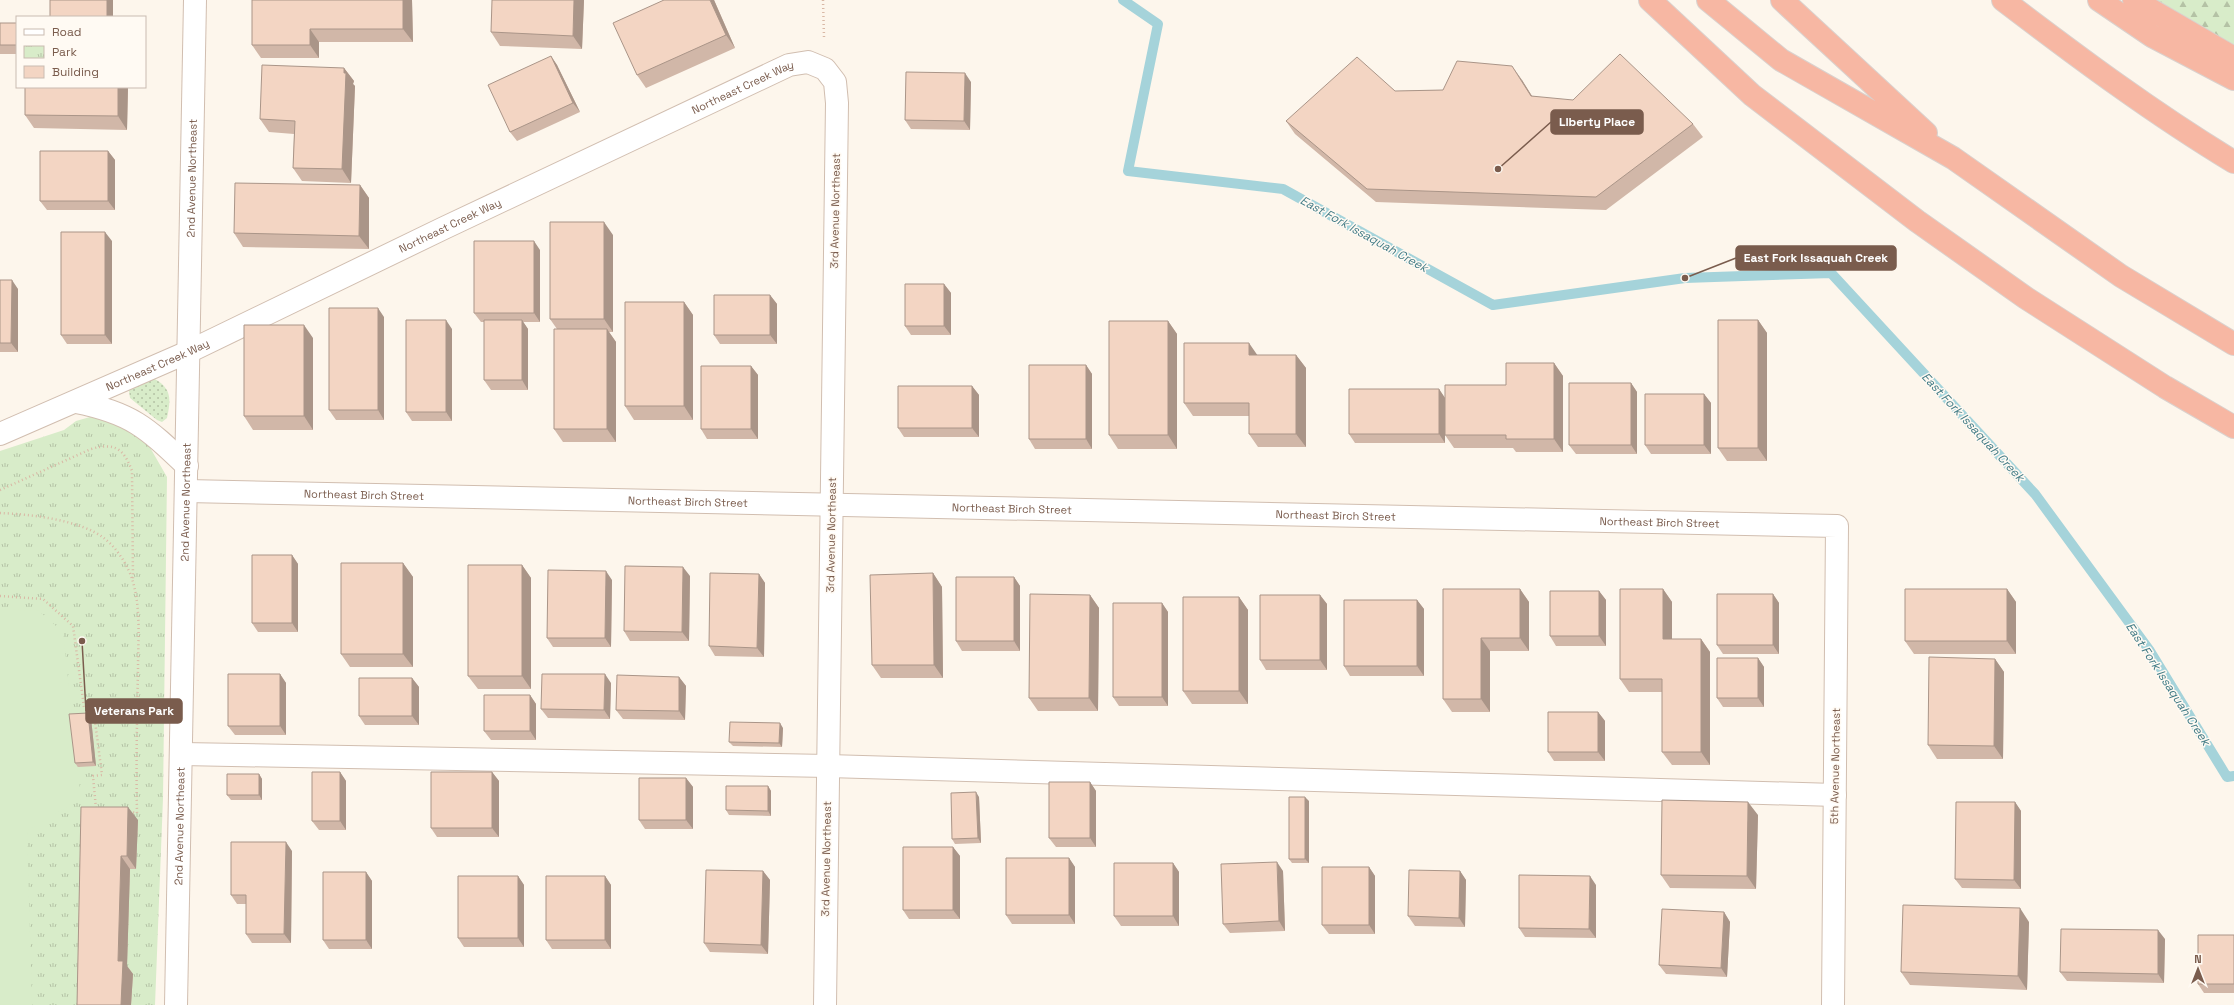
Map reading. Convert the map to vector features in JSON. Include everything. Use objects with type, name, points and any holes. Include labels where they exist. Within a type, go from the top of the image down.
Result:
[{"type":"highway","points":[[1650,0],[1752,95],[1917,222],[2026,298],[2165,387],[2234,427]]},
{"type":"highway","points":[[1708,0],[1781,60],[1953,158],[2121,276],[2234,344]]},
{"type":"highway","points":[[1782,0],[1953,158]]},
{"type":"highway","points":[[2003,0],[2103,76],[2234,162]]},
{"type":"highway","points":[[2099,0],[2152,36],[2234,80]]},
{"type":"highway","points":[[2134,0],[2234,58]]},
{"type":"street","name":"2nd Avenue Northeast","points":[[176,1005],[187,491],[188,352],[195,0]]},
{"type":"street","name":"Northeast Creek Way","points":[[0,434],[188,352],[452,224],[789,65],[808,62],[825,69]]},
{"type":"street","name":"3rd Avenue Northeast","points":[[825,69],[835,82],[837,104],[825,1005]]},
{"type":"street","name":"Northeast Creek Way","points":[[76,402],[100,407],[136,421],[187,466]]},
{"type":"street","name":"Northeast Birch Street","points":[[187,491],[1838,526]]},
{"type":"street","name":"5th Avenue Northeast","points":[[1833,1005],[1838,526]]},
{"type":"street","points":[[182,754],[828,766],[1835,795]]},
{"type":"path","points":[[823,0],[825,69]]},
{"type":"path","points":[[0,490],[91,449],[103,446],[121,450],[132,471],[133,580],[137,602],[138,634],[137,812],[123,812]]},
{"type":"path","points":[[0,513],[18,514],[72,523],[105,538],[121,556],[133,580]]},
{"type":"path","points":[[0,596],[42,599],[74,626],[84,707],[93,706],[102,775],[93,776],[96,812],[91,812]]},
{"type":"green space","points":[[2134,0],[2234,0],[2234,58]]},
{"type":"green space","points":[[153,378],[164,386],[169,395],[167,418],[162,422],[157,420],[130,398],[129,391],[132,383]]},
{"type":"green space","points":[[90,417],[116,421],[148,444],[167,477],[163,798],[155,1005],[0,1005],[0,451],[64,430],[76,421]]},
{"type":"green space","points":[[0,609],[39,611],[63,632],[81,799],[27,830],[32,1005],[0,1005]]},
{"type":"building","points":[[50,0],[107,0],[107,16],[50,16]]},
{"type":"building","points":[[252,0],[403,0],[403,29],[310,29],[310,45],[252,45]]},
{"type":"building","points":[[492,0],[574,0],[573,36],[491,32]]},
{"type":"building","points":[[664,0],[710,0],[726,35],[637,75],[613,23]]},
{"type":"building","points":[[0,23],[16,23],[16,45],[0,45]]},
{"type":"building","points":[[1620,54],[1693,124],[1596,197],[1367,189],[1286,121],[1357,57],[1395,91],[1443,90],[1457,61],[1512,66],[1531,96],[1573,100]]},
{"type":"building","points":[[551,56],[573,103],[510,132],[488,85]]},
{"type":"building","points":[[262,65],[344,68],[344,73],[346,73],[342,169],[293,168],[295,121],[260,119]]},
{"type":"building","points":[[906,72],[965,73],[964,121],[905,120]]},
{"type":"building","points":[[25,88],[118,88],[118,116],[25,115]]},
{"type":"building","points":[[40,151],[108,151],[108,201],[40,201]]},
{"type":"building","points":[[235,183],[360,185],[359,236],[234,233]]},
{"type":"building","points":[[550,222],[604,222],[604,319],[550,319]]},
{"type":"building","points":[[61,232],[105,232],[105,335],[61,335]]},
{"type":"building","points":[[474,241],[534,241],[534,313],[474,313]]},
{"type":"building","points":[[0,280],[12,280],[11,343],[0,343]]},
{"type":"building","points":[[905,284],[944,284],[944,326],[905,326]]},
{"type":"building","points":[[714,295],[770,295],[770,335],[714,335]]},
{"type":"building","points":[[625,302],[684,302],[684,406],[625,406]]},
{"type":"building","points":[[329,308],[378,308],[378,410],[329,410]]},
{"type":"building","points":[[406,320],[446,320],[446,412],[406,412]]},
{"type":"building","points":[[484,320],[522,320],[522,380],[484,380]]},
{"type":"building","points":[[1718,320],[1758,320],[1758,448],[1718,448]]},
{"type":"building","points":[[1109,321],[1168,321],[1168,435],[1109,435]]},
{"type":"building","points":[[244,325],[304,325],[304,416],[244,416]]},
{"type":"building","points":[[554,329],[607,329],[607,429],[554,429]]},
{"type":"building","points":[[1184,343],[1249,343],[1249,355],[1296,355],[1296,434],[1249,434],[1249,403],[1184,403]]},
{"type":"building","points":[[1506,363],[1554,363],[1554,439],[1506,439],[1506,435],[1445,435],[1445,385],[1506,385]]},
{"type":"building","points":[[1029,365],[1086,365],[1086,439],[1029,439]]},
{"type":"building","points":[[701,366],[751,366],[751,429],[701,429]]},
{"type":"building","points":[[1569,383],[1631,383],[1631,445],[1569,445]]},
{"type":"building","points":[[898,386],[972,386],[972,428],[898,428]]},
{"type":"building","points":[[1349,389],[1439,389],[1439,434],[1349,434]]},
{"type":"building","points":[[1645,394],[1704,394],[1704,445],[1645,445]]},
{"type":"building","points":[[252,555],[292,555],[292,623],[252,623]]},
{"type":"building","points":[[341,563],[403,563],[403,654],[341,654]]},
{"type":"building","points":[[468,565],[522,565],[522,676],[468,676]]},
{"type":"building","points":[[625,566],[683,567],[682,632],[624,631]]},
{"type":"building","points":[[548,570],[606,571],[605,638],[547,638]]},
{"type":"building","points":[[710,573],[759,574],[757,648],[709,646]]},
{"type":"building","points":[[933,573],[934,665],[872,665],[870,575]]},
{"type":"building","points":[[956,577],[1014,577],[1014,641],[956,641]]},
{"type":"building","points":[[1443,589],[1520,589],[1520,638],[1481,638],[1481,699],[1443,699]]},
{"type":"building","points":[[1620,589],[1663,589],[1663,639],[1701,639],[1701,752],[1662,752],[1662,679],[1620,679]]},
{"type":"building","points":[[1905,589],[2007,589],[2007,641],[1905,641]]},
{"type":"building","points":[[1550,591],[1599,591],[1599,636],[1550,636]]},
{"type":"building","points":[[1030,594],[1090,595],[1089,698],[1029,698]]},
{"type":"building","points":[[1717,594],[1773,594],[1773,645],[1717,645]]},
{"type":"building","points":[[1260,595],[1320,595],[1320,660],[1260,660]]},
{"type":"building","points":[[1183,597],[1239,597],[1239,691],[1183,691]]},
{"type":"building","points":[[1344,600],[1417,600],[1417,666],[1344,666]]},
{"type":"building","points":[[1113,603],[1162,603],[1162,697],[1113,697]]},
{"type":"building","points":[[1929,657],[1995,659],[1994,746],[1928,745]]},
{"type":"building","points":[[1717,658],[1758,658],[1758,698],[1717,698]]},
{"type":"building","points":[[228,674],[280,674],[280,726],[228,726]]},
{"type":"building","points":[[542,674],[605,674],[604,710],[541,709]]},
{"type":"building","points":[[617,675],[679,677],[679,711],[616,710]]},
{"type":"building","points":[[359,678],[412,678],[412,716],[359,716]]},
{"type":"building","points":[[484,695],[530,695],[530,731],[484,731]]},
{"type":"building","points":[[1548,712],[1598,712],[1598,752],[1548,752]]},
{"type":"building","points":[[88,713],[93,762],[75,763],[69,714]]},
{"type":"building","points":[[730,722],[780,723],[779,743],[729,742]]},
{"type":"building","points":[[312,772],[340,772],[340,821],[312,821]]},
{"type":"building","points":[[431,772],[492,772],[492,828],[431,828]]},
{"type":"building","points":[[227,774],[259,774],[259,795],[227,795]]},
{"type":"building","points":[[639,778],[686,778],[686,820],[639,820]]},
{"type":"building","points":[[1049,782],[1090,782],[1090,838],[1049,838]]},
{"type":"building","points":[[726,786],[768,786],[768,811],[726,810]]},
{"type":"building","points":[[976,792],[978,838],[952,839],[951,793]]},
{"type":"building","points":[[1289,797],[1305,797],[1305,859],[1289,859]]},
{"type":"building","points":[[1662,800],[1748,802],[1747,876],[1661,875]]},
{"type":"building","points":[[1956,802],[2015,802],[2014,880],[1955,879]]},
{"type":"building","points":[[81,807],[128,807],[127,856],[121,856],[118,961],[123,961],[121,1005],[77,1005]]},
{"type":"building","points":[[231,842],[286,842],[284,934],[246,934],[246,895],[231,895]]},
{"type":"building","points":[[903,847],[953,847],[953,910],[903,910]]},
{"type":"building","points":[[1006,858],[1069,858],[1069,915],[1006,915]]},
{"type":"building","points":[[1277,862],[1279,921],[1223,924],[1221,864]]},
{"type":"building","points":[[1114,863],[1173,863],[1173,916],[1114,916]]},
{"type":"building","points":[[1322,867],[1369,867],[1369,925],[1322,925]]},
{"type":"building","points":[[706,870],[763,871],[761,945],[704,943]]},
{"type":"building","points":[[1409,870],[1460,871],[1459,918],[1408,916]]},
{"type":"building","points":[[323,872],[366,872],[366,940],[323,940]]},
{"type":"building","points":[[1519,875],[1590,876],[1589,929],[1519,928]]},
{"type":"building","points":[[458,876],[518,876],[518,938],[458,938]]},
{"type":"building","points":[[546,876],[605,876],[605,940],[546,940]]},
{"type":"building","points":[[1903,905],[2020,908],[2018,976],[1901,972]]},
{"type":"building","points":[[1662,909],[1724,912],[1721,968],[1659,965]]},
{"type":"building","points":[[2061,929],[2158,930],[2158,974],[2060,972]]},
{"type":"building","points":[[2198,935],[2234,935],[2234,984],[2198,984]]},
{"type":"waterway","name":"East Fork Issaquah Creek","points":[[1123,0],[1158,24],[1128,171],[1283,189],[1493,305],[1685,278],[1831,273],[2035,494],[2150,651],[2227,777],[2234,776]]},
{"type":"place","name":"Liberty Place","points":[[1498,169]]},
{"type":"place","name":"East Fork Issaquah Creek","points":[[1685,278]]},
{"type":"place","name":"Veterans Park","points":[[82,641]]}]
